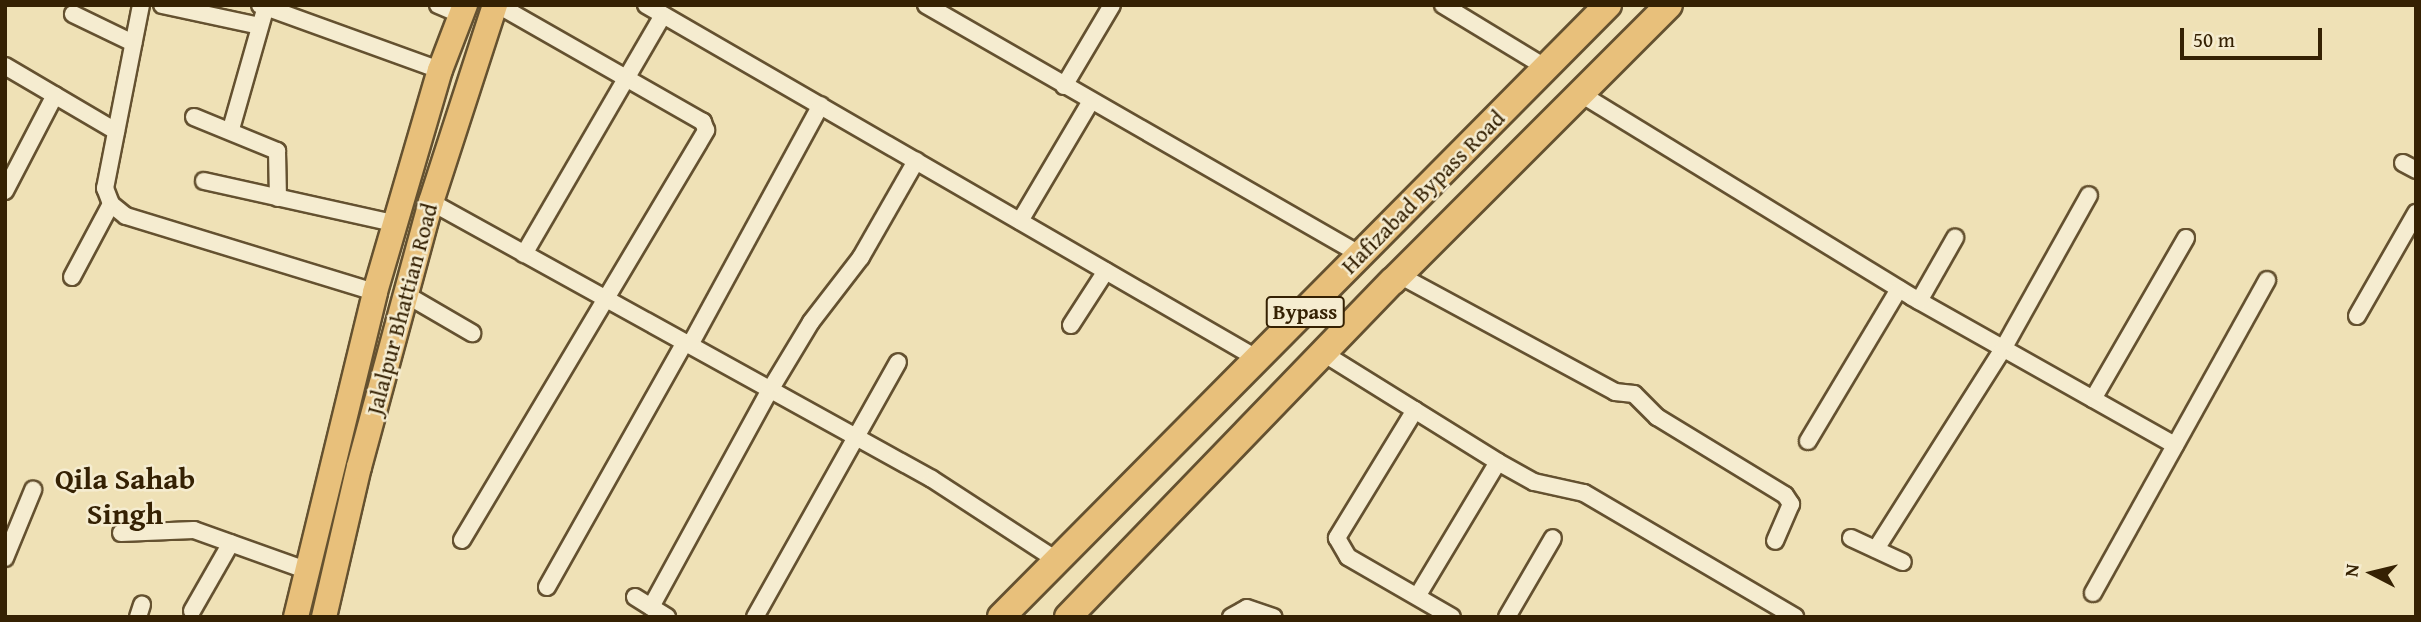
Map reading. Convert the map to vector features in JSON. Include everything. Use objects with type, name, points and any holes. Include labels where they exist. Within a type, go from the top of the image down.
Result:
[{"type":"highway","name":"Hafizabad Bypass Road","points":[[1001,617],[1608,5]]},
{"type":"highway","name":"Hafizabad Bypass Road","points":[[1078,614],[1322,353],[1669,5]]},
{"type":"main road","name":"Jalalpur Bhattian Road","points":[[324,617],[430,202],[496,5]]},
{"type":"main road","name":"Jalalpur Bhattian Road","points":[[296,617],[375,292],[440,70],[463,10]]},
{"type":"street","points":[[141,5],[105,188],[111,204],[126,216],[375,292]]},
{"type":"street","points":[[162,5],[262,14],[440,70]]},
{"type":"street","points":[[438,5],[463,10]]},
{"type":"street","points":[[462,540],[706,130],[703,122],[496,5]]},
{"type":"street","points":[[926,5],[1361,255]]},
{"type":"street","points":[[1065,86],[1112,5]]},
{"type":"street","points":[[1443,5],[1545,68]]},
{"type":"street","points":[[524,254],[626,78],[652,8],[1258,359]]},
{"type":"street","points":[[73,14],[133,43]]},
{"type":"street","points":[[231,129],[262,14]]},
{"type":"street","points":[[5,66],[116,131]]},
{"type":"street","points":[[1581,94],[1919,301],[2175,445]]},
{"type":"street","points":[[5,191],[55,95]]},
{"type":"street","points":[[1020,221],[1091,101]]},
{"type":"street","points":[[547,587],[688,344],[821,106]]},
{"type":"street","points":[[194,117],[231,129],[277,150],[278,198]]},
{"type":"street","points":[[651,607],[770,390],[811,322],[861,257],[916,161]]},
{"type":"street","points":[[204,181],[394,223]]},
{"type":"street","points":[[1876,550],[2003,349],[2089,195]]},
{"type":"street","points":[[430,202],[932,479],[1058,561]]},
{"type":"street","points":[[72,277],[111,204]]},
{"type":"street","points":[[2357,316],[2416,213]]},
{"type":"street","points":[[1919,301],[1955,238]]},
{"type":"street","points":[[2092,400],[2186,238]]},
{"type":"street","points":[[1071,325],[1106,271]]},
{"type":"street","points":[[1399,275],[1615,392],[1634,394],[1657,417],[1785,495],[1791,504],[1776,541]]},
{"type":"street","points":[[2093,593],[2267,280]]},
{"type":"street","points":[[1808,441],[1899,289]]},
{"type":"street","points":[[405,294],[472,332]]},
{"type":"street","points":[[1322,353],[1498,462],[1534,482],[1584,493],[1795,617]]},
{"type":"street","points":[[755,617],[898,362]]},
{"type":"street","points":[[1415,410],[1337,538],[1348,557],[1452,617]]},
{"type":"street","points":[[1418,595],[1498,462]]},
{"type":"street","points":[[5,558],[33,490]]},
{"type":"street","points":[[121,533],[194,530],[306,570]]},
{"type":"street","points":[[1507,617],[1553,538]]},
{"type":"street","points":[[1851,538],[1903,562]]},
{"type":"street","points":[[192,611],[231,543]]},
{"type":"street","points":[[635,597],[667,617]]},
{"type":"street","points":[[1231,617],[1247,608],[1273,617]]},
{"type":"district","name":"Qila Sahab Singh","points":[[125,495]]}]
